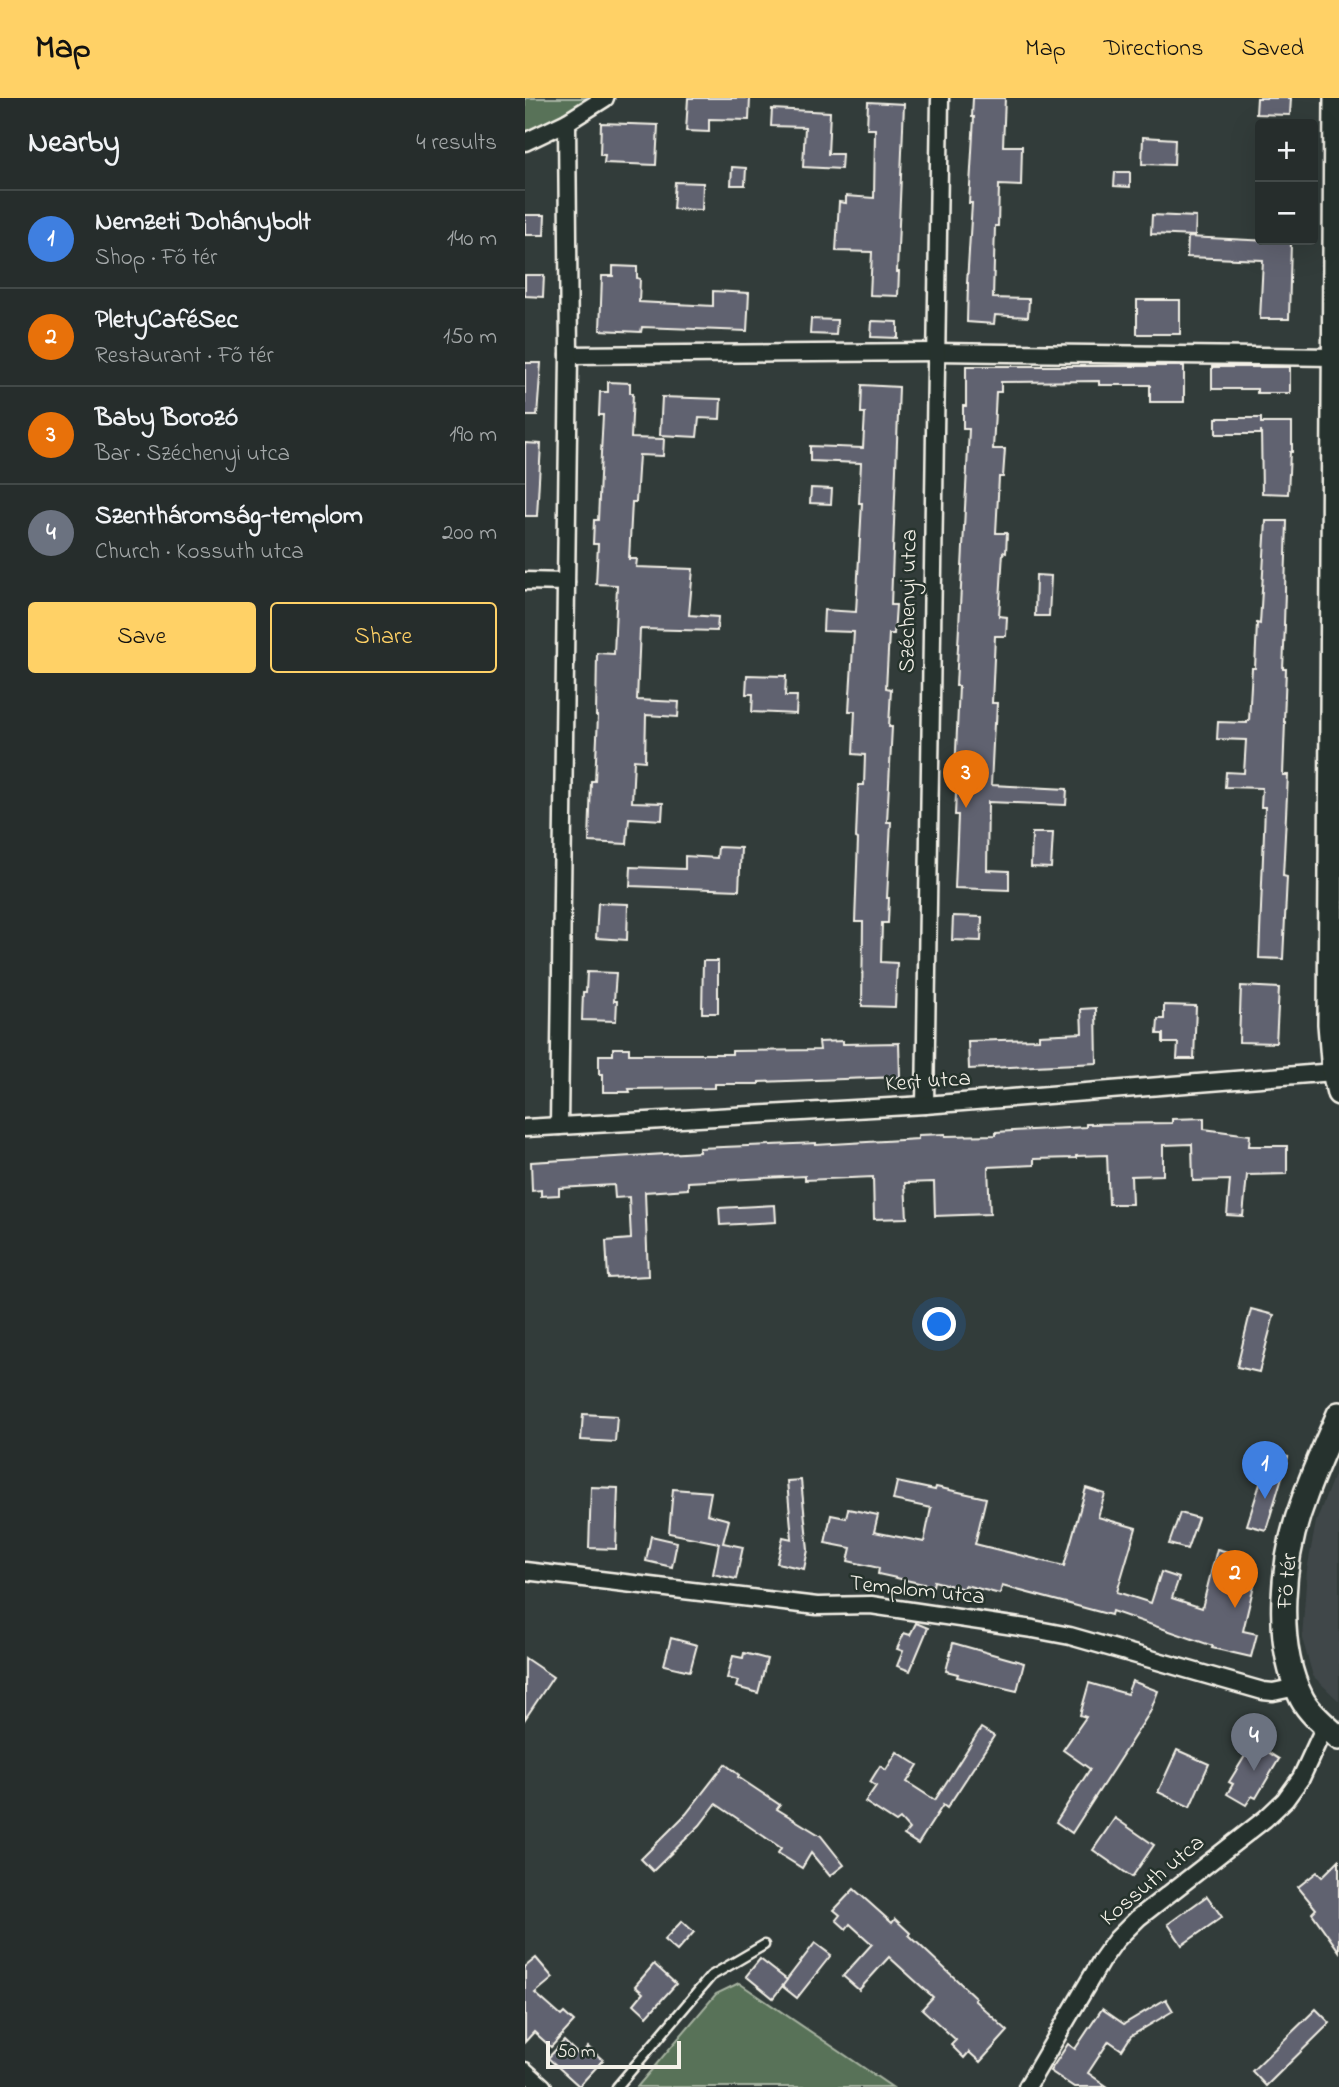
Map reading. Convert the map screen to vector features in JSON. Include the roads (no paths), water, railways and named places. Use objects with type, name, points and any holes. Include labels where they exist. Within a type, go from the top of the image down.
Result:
[{"type":"main road","points":[[1336,98],[1331,1024],[1336,1083]]},
{"type":"main road","name":"Fő tér","points":[[1332,1732],[1303,1702],[1289,1664],[1285,1618],[1287,1573],[1293,1533],[1303,1500],[1339,1414]]},
{"type":"street","points":[[525,142],[567,122],[605,98]]},
{"type":"street","name":"Széchenyi utca","points":[[925,1105],[940,98]]},
{"type":"street","points":[[559,1125],[569,355],[567,122]]},
{"type":"street","points":[[569,355],[935,352],[1333,357]]},
{"type":"street","points":[[525,581],[566,582]]},
{"type":"street","name":"Kert utca","points":[[525,1128],[1336,1083]]},
{"type":"street","name":"Templom utca","points":[[525,1572],[817,1605],[871,1605],[993,1623],[1070,1636],[1263,1692],[1297,1687]]},
{"type":"street","name":"Kossuth utca","points":[[1027,2087],[1116,1940],[1138,1918],[1265,1819],[1285,1800],[1332,1732]]},
{"type":"street","points":[[525,2071],[543,2087]]},
{"type":"lane","points":[[617,2087],[711,1976],[764,1945]]},
{"type":"place","name":"Baby Borozó","points":[[966,808]]},
{"type":"place","name":"Nemzeti Dohánybolt","points":[[1265,1499]]},
{"type":"place","name":"PletyCaféSec","points":[[1235,1608]]},
{"type":"place","name":"Szentháromság-templom","points":[[1254,1771]]}]
